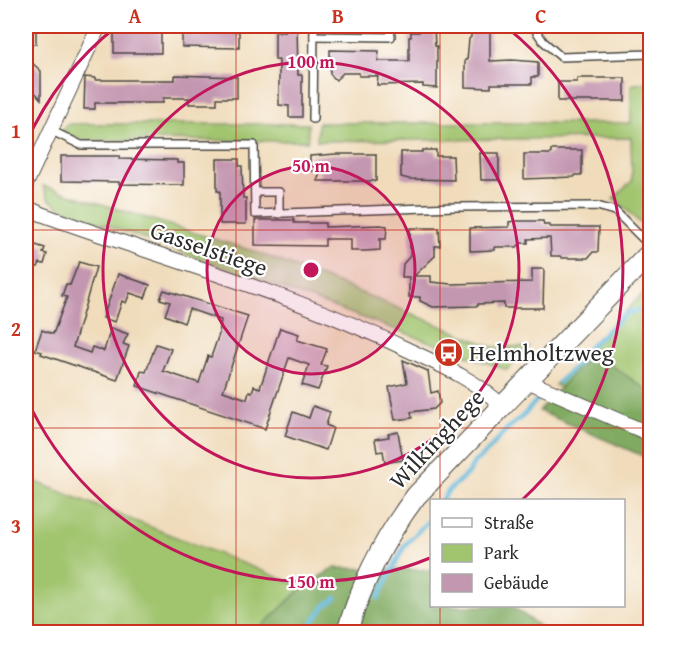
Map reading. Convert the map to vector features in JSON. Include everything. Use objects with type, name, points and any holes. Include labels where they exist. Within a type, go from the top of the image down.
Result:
[{"type":"street","points":[[26,184],[99,26]]},
{"type":"street","name":"Gasselstiege","points":[[26,207],[336,318],[447,369],[474,384],[502,406]]},
{"type":"street","name":"Wilkinghege","points":[[347,633],[370,571],[398,520],[416,496],[651,253]]},
{"type":"street","points":[[527,381],[651,434]]},
{"type":"lane","points":[[313,119],[314,26]]},
{"type":"lane","points":[[314,36],[391,37],[390,26]]},
{"type":"lane","points":[[533,26],[543,41],[561,57],[651,54]]},
{"type":"lane","points":[[50,130],[81,146],[254,145],[255,214],[597,206],[615,211],[651,246]]},
{"type":"lane","points":[[255,192],[279,192],[279,214]]},
{"type":"green space","points":[[650,81],[649,225],[642,225],[613,199],[632,181],[631,138],[317,141],[318,123],[631,123],[631,85]]},
{"type":"green space","points":[[67,124],[308,124],[308,141],[81,140],[62,132]]},
{"type":"green space","points":[[43,186],[253,251],[492,347],[529,347],[507,370],[60,208],[48,198]]},
{"type":"green space","points":[[650,286],[650,422],[555,385]]},
{"type":"green space","points":[[592,352],[650,392],[650,459],[539,411]]},
{"type":"green space","points":[[26,478],[303,587],[256,632],[26,632]]},
{"type":"green space","points":[[334,568],[430,570],[430,607],[513,607],[547,632],[256,632],[303,587]]},
{"type":"building","points":[[26,26],[36,26],[36,44],[26,44]]},
{"type":"building","points":[[123,26],[151,26],[151,30],[161,30],[161,53],[114,53],[114,30],[123,30]]},
{"type":"building","points":[[285,26],[297,26],[298,75],[302,75],[302,117],[289,117],[289,106],[279,105],[279,60],[275,60],[275,32],[285,32]]},
{"type":"building","points":[[419,26],[434,26],[435,46],[437,46],[437,88],[423,87],[423,84],[377,85],[378,76],[359,76],[359,73],[343,73],[336,80],[330,74],[330,68],[327,66],[330,63],[330,50],[379,51],[378,61],[409,61],[409,37],[411,37],[411,32],[419,32]]},
{"type":"building","points":[[478,26],[490,26],[490,61],[538,62],[538,77],[532,77],[532,84],[491,84],[491,88],[465,87],[465,60],[467,60],[469,39],[471,30],[478,30]]},
{"type":"building","points":[[182,30],[239,31],[239,48],[182,47]]},
{"type":"building","points":[[29,60],[41,71],[41,99],[29,86]]},
{"type":"building","points":[[175,75],[237,77],[237,98],[217,98],[217,104],[189,104],[189,98],[163,98],[163,103],[95,103],[95,109],[84,109],[85,77],[95,78],[95,80],[175,80]]},
{"type":"building","points":[[577,78],[625,78],[625,101],[558,101],[558,82],[577,82]]},
{"type":"building","points":[[422,150],[436,150],[436,156],[453,156],[454,180],[401,177],[401,152],[422,152]]},
{"type":"building","points":[[551,150],[582,150],[582,175],[524,179],[524,154],[551,154]]},
{"type":"building","points":[[480,153],[499,153],[499,180],[481,180]]},
{"type":"building","points":[[376,154],[376,181],[317,181],[321,171],[310,171],[310,156]]},
{"type":"building","points":[[61,156],[120,156],[119,159],[177,160],[177,163],[184,163],[184,185],[61,181]]},
{"type":"building","points":[[217,159],[239,159],[239,166],[242,166],[243,198],[246,198],[246,224],[220,224]]},
{"type":"building","points":[[255,220],[325,223],[325,227],[387,226],[386,239],[380,239],[380,250],[365,251],[351,251],[351,239],[325,239],[325,246],[255,245]]},
{"type":"building","points":[[543,221],[544,225],[550,225],[550,227],[599,227],[598,252],[593,252],[588,258],[551,256],[550,238],[528,239],[528,243],[521,243],[517,247],[495,247],[495,250],[470,251],[470,228],[509,227],[509,222]]},
{"type":"building","points":[[410,228],[439,228],[440,246],[435,246],[435,256],[414,276],[431,276],[431,282],[451,284],[532,282],[532,269],[544,269],[543,308],[504,308],[504,303],[433,307],[420,301],[420,297],[409,297],[409,277],[402,277],[403,264],[410,256]]},
{"type":"building","points":[[26,242],[45,248],[43,253],[47,254],[44,264],[40,263],[36,267],[27,291],[26,291]]},
{"type":"building","points":[[79,262],[96,267],[73,347],[90,353],[92,347],[104,351],[111,328],[128,334],[123,344],[129,346],[117,380],[35,350],[42,330],[53,334],[67,297],[62,296],[66,284],[70,285]]},
{"type":"building","points":[[118,274],[150,285],[145,298],[130,293],[126,303],[122,301],[115,322],[103,318]]},
{"type":"building","points":[[164,290],[248,316],[223,391],[247,399],[249,391],[252,392],[254,386],[260,388],[280,328],[299,334],[297,340],[327,349],[321,365],[327,366],[318,390],[302,385],[309,365],[289,358],[265,429],[137,386],[141,371],[146,372],[156,344],[171,349],[163,371],[199,383],[208,356],[211,357],[219,334],[221,320],[189,309],[184,323],[165,315],[170,302],[160,299]]},
{"type":"building","points":[[403,360],[428,371],[431,393],[438,391],[440,403],[434,409],[411,412],[412,418],[395,420],[389,387],[407,383]]},
{"type":"building","points":[[313,406],[330,412],[326,425],[333,428],[326,450],[285,436],[293,412],[309,418]]},
{"type":"building","points":[[398,432],[403,460],[385,463],[383,451],[377,452],[375,439],[389,437],[388,434]]},
{"type":"waterway","points":[[559,382],[583,358],[588,348],[626,313],[641,310],[648,304],[650,297]]},
{"type":"waterway","points":[[443,499],[470,471],[474,462],[485,454],[537,400]]},
{"type":"waterway","points":[[378,598],[405,545],[430,519]]},
{"type":"waterway","points":[[305,632],[325,606],[336,598]]},
{"type":"place","name":"Helmholtzweg","points":[[448,353]]}]
